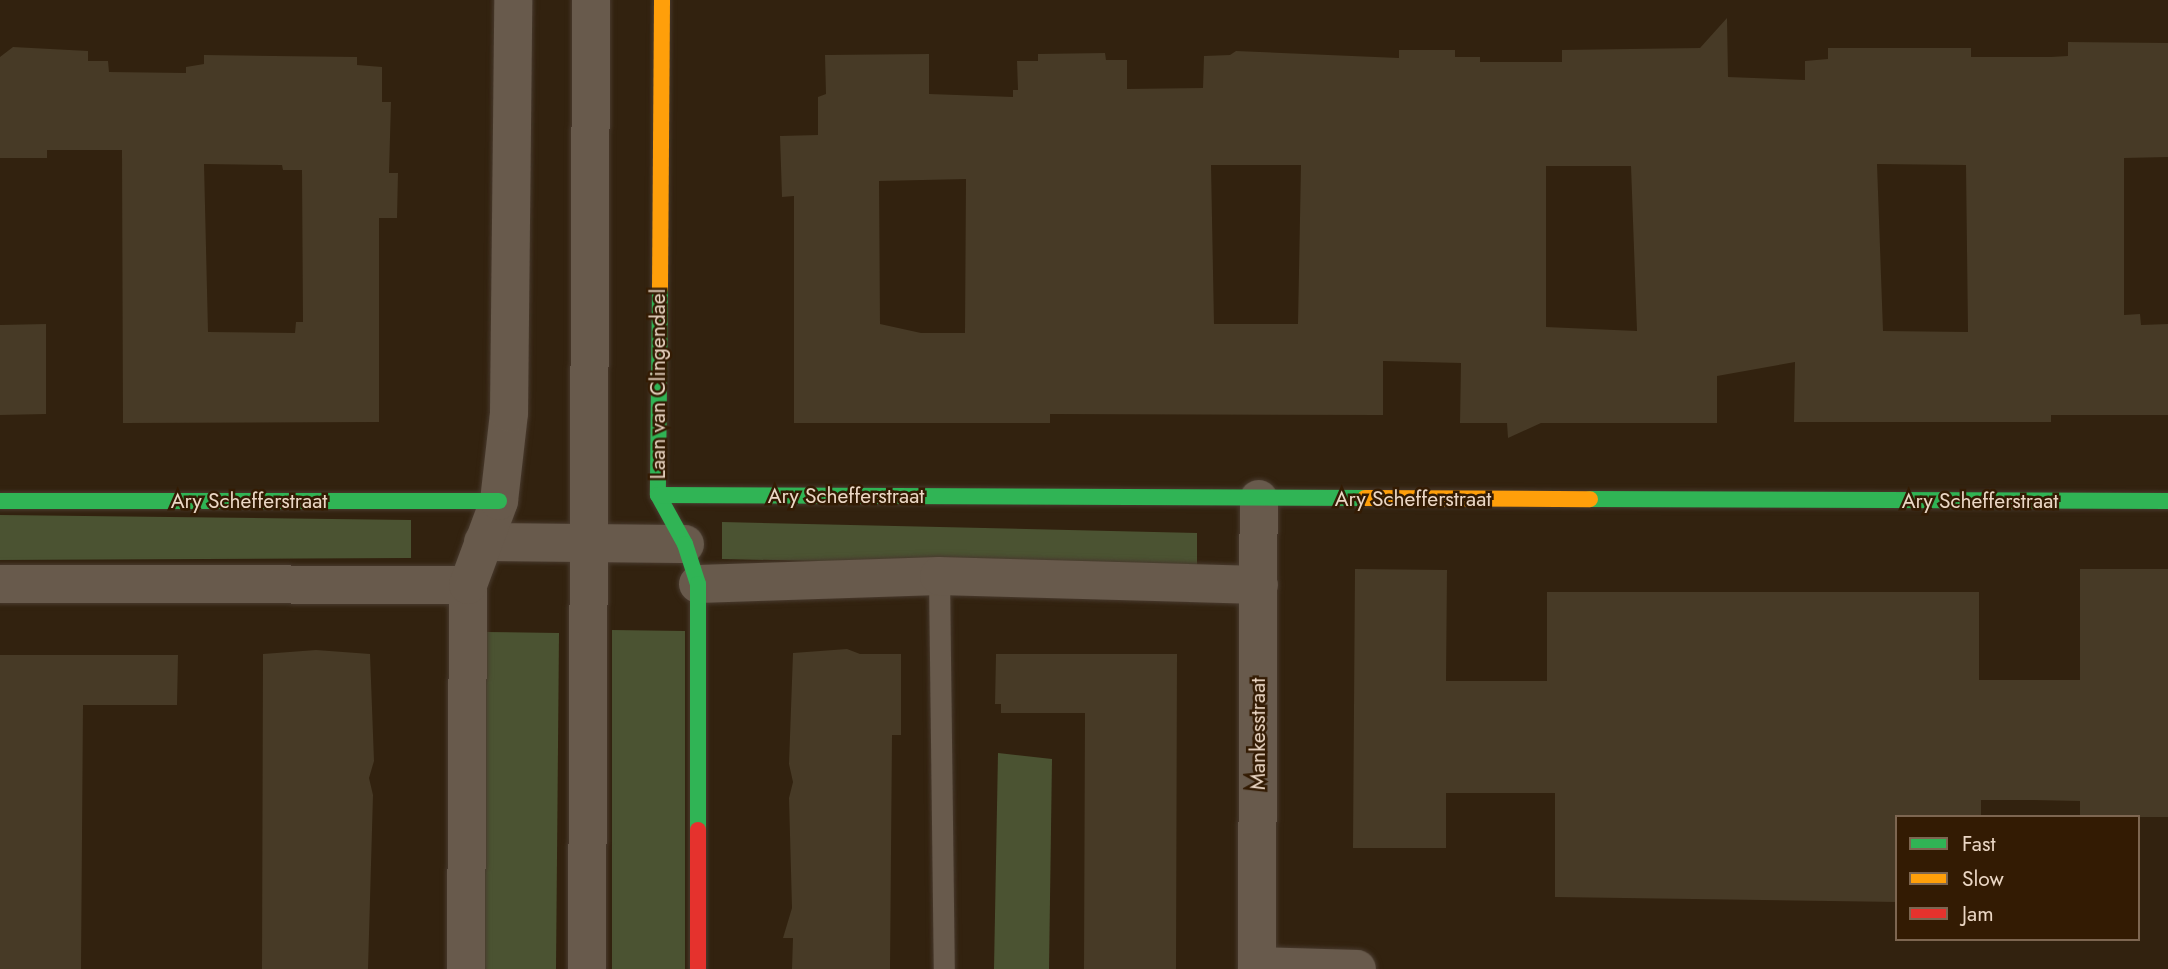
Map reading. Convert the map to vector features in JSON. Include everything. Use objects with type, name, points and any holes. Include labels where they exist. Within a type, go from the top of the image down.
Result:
[{"type":"street","points":[[466,969],[468,585],[499,501],[509,413],[513,0]]},
{"type":"street","points":[[587,969],[591,0]]},
{"type":"street","name":"Laan van Clingendael","points":[[662,0],[658,495],[685,544],[698,584],[698,969]]},
{"type":"street","name":"Ary Schefferstraat","points":[[658,495],[2168,501]]},
{"type":"street","name":"Mankesstraat","points":[[1257,968],[1259,499]]},
{"type":"street","name":"Ary Schefferstraat","points":[[0,501],[499,501]]},
{"type":"street","points":[[483,542],[685,544]]},
{"type":"street","points":[[698,584],[939,576],[1259,584]]},
{"type":"street","points":[[0,584],[468,585]]},
{"type":"street","points":[[1257,968],[1357,969]]},
{"type":"lane","points":[[939,576],[944,969]]},
{"type":"green space","points":[[0,515],[411,520],[411,558],[0,560]]},
{"type":"green space","points":[[722,522],[1197,533],[1197,569],[722,559]]},
{"type":"green space","points":[[612,630],[685,631],[685,969],[612,969]]},
{"type":"green space","points":[[486,632],[559,633],[556,969],[482,969]]},
{"type":"green space","points":[[998,753],[1052,759],[1049,969],[994,969]]},
{"type":"building","points":[[1727,18],[1728,77],[1805,80],[1805,61],[1828,59],[1828,48],[1971,48],[1971,57],[2051,57],[2068,56],[2068,42],[2168,43],[2168,157],[2124,158],[2124,315],[2140,314],[2141,325],[2168,324],[2168,415],[2051,415],[2051,422],[1794,422],[1795,362],[1717,376],[1717,423],[1541,423],[1508,438],[1507,423],[1460,423],[1461,363],[1383,361],[1383,415],[1050,414],[1050,423],[794,423],[794,196],[782,197],[780,136],[818,135],[818,97],[826,94],[825,55],[929,54],[929,94],[1013,97],[1013,90],[1018,90],[1017,61],[1038,61],[1038,54],[1105,53],[1106,60],[1127,60],[1127,89],[1203,88],[1204,56],[1230,55],[1236,51],[1399,58],[1399,50],[1455,50],[1455,57],[1480,57],[1480,62],[1562,62],[1562,50],[1700,48]],"holes":[[[1877,164],[1966,165],[1968,332],[1883,331]],[[1211,165],[1301,165],[1298,324],[1214,324]],[[1546,166],[1631,166],[1637,331],[1546,327]],[[966,179],[965,333],[921,333],[880,324],[879,181]]]},
{"type":"building","points":[[13,47],[88,51],[88,61],[108,61],[109,72],[186,73],[186,67],[204,64],[204,55],[357,57],[357,65],[382,67],[382,102],[391,102],[389,173],[398,173],[397,218],[379,218],[379,422],[123,423],[122,150],[47,150],[47,158],[0,158],[0,57]],"holes":[[[204,164],[282,165],[283,170],[302,170],[303,322],[296,322],[295,333],[208,332]]]},
{"type":"building","points":[[46,324],[46,414],[0,415],[0,325]]},
{"type":"building","points":[[1355,569],[1447,570],[1446,681],[1547,681],[1547,592],[1979,592],[1979,680],[2080,680],[2080,569],[2168,569],[2168,817],[2080,815],[2080,801],[2033,800],[1981,800],[1981,815],[1895,815],[1895,902],[1555,897],[1555,793],[1446,793],[1446,848],[1353,848]]},
{"type":"building","points":[[847,649],[860,654],[901,654],[901,735],[892,735],[890,969],[792,969],[793,938],[783,938],[792,908],[789,798],[793,782],[789,764],[793,653]]},
{"type":"building","points":[[316,650],[370,654],[374,761],[369,778],[373,795],[368,969],[262,969],[263,654]]},
{"type":"building","points":[[996,654],[1177,654],[1176,969],[1084,969],[1085,713],[1001,713],[1001,704],[995,704]]},
{"type":"building","points":[[0,655],[178,655],[177,705],[83,705],[81,969],[0,969]]},
{"type":"traffic: fast","points":[[660,288],[658,495],[685,544],[698,584],[698,830]]},
{"type":"traffic: fast","points":[[658,495],[1365,498]]},
{"type":"traffic: fast","points":[[1590,499],[2168,501]]},
{"type":"traffic: fast","points":[[0,501],[499,501]]},
{"type":"traffic: slow","points":[[660,288],[662,0]]},
{"type":"traffic: slow","points":[[1365,498],[1590,499]]},
{"type":"traffic: jam","points":[[698,830],[698,969]]}]
